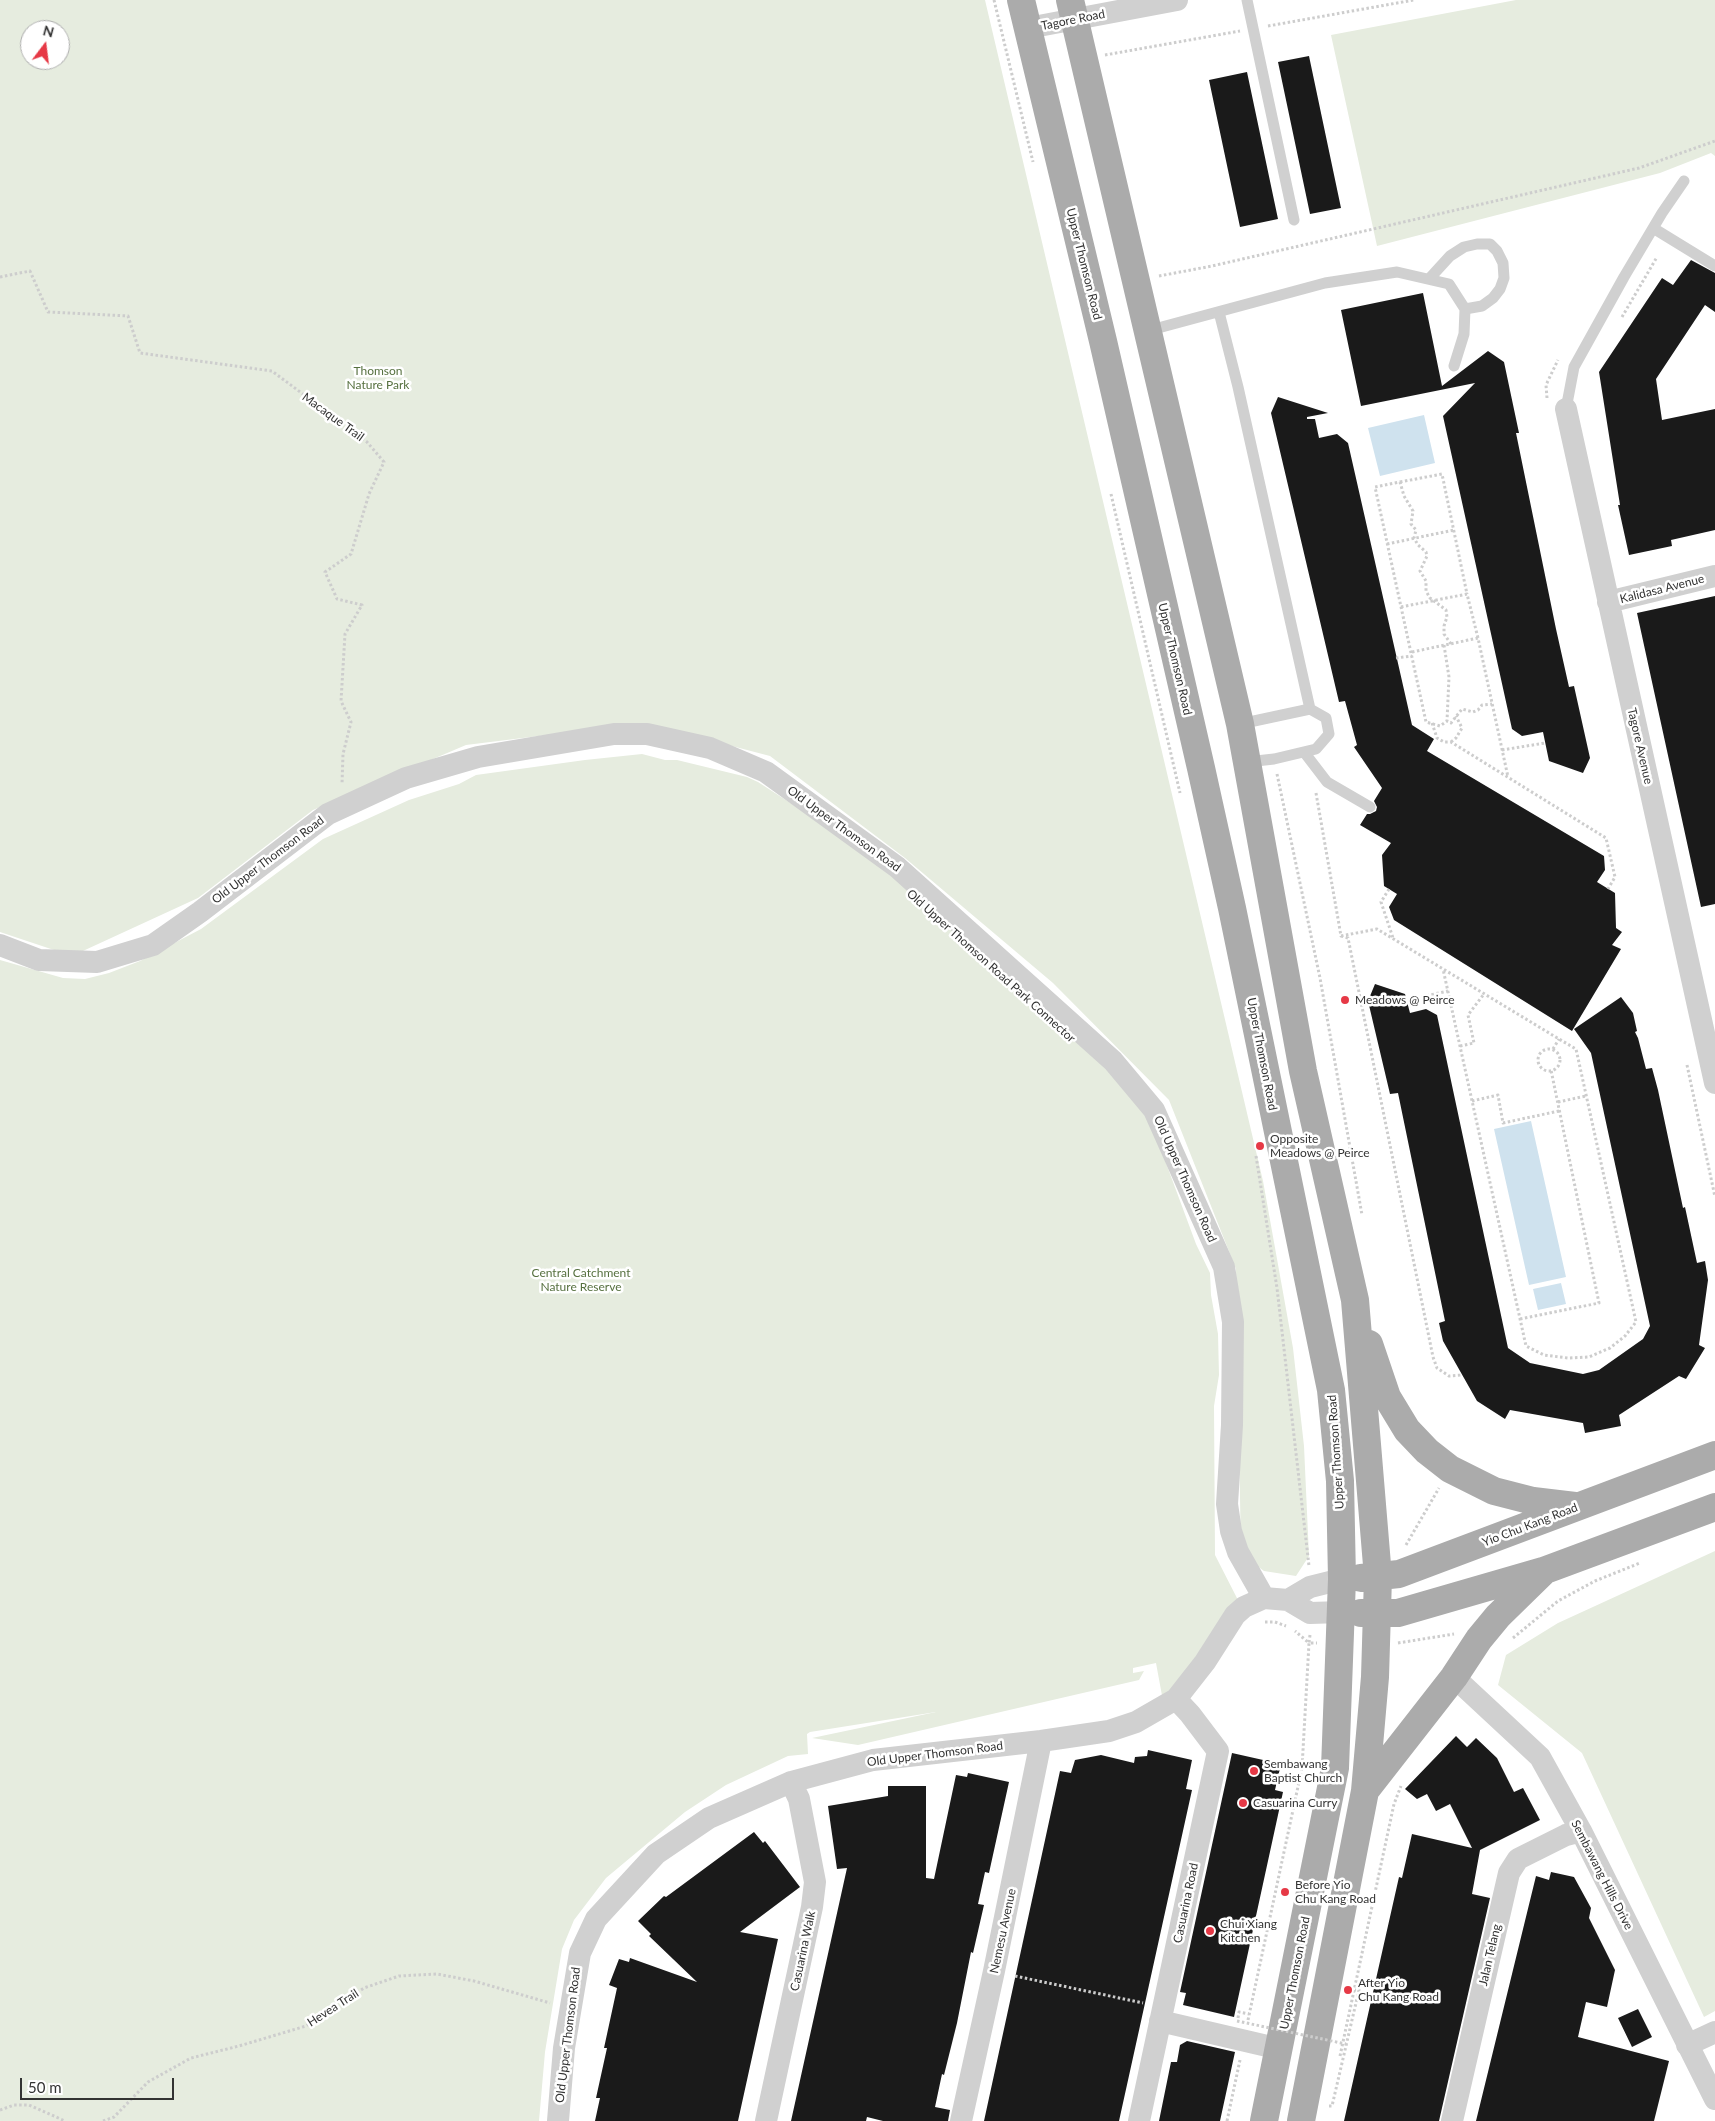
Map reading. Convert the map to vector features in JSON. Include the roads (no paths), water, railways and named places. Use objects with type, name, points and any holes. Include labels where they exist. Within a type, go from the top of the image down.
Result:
[{"type":"main road","name":"Upper Thomson Road","points":[[1021,0],[1103,341],[1203,777],[1331,1390],[1340,1481],[1342,1579],[1335,1768],[1264,2121]]},
{"type":"main road","points":[[1072,9],[1240,724],[1304,1072],[1355,1300],[1387,1397],[1407,1430],[1427,1451],[1450,1469],[1494,1491],[1533,1501],[1579,1507]]},
{"type":"main road","points":[[1301,2121],[1365,1791],[1375,1677],[1378,1577],[1355,1300]]},
{"type":"main road","name":"Yio Chu Kang Road","points":[[1342,1579],[1399,1574],[1715,1455]]},
{"type":"main road","points":[[1342,1612],[1398,1613],[1543,1572],[1715,1507]]},
{"type":"main road","points":[[1365,1791],[1454,1677],[1479,1639],[1498,1616],[1543,1572]]},
{"type":"street","name":"Tagore Road","points":[[1028,28],[1072,9],[1177,0]]},
{"type":"street","name":"Tagore Avenue","points":[[1566,409],[1715,1083]]},
{"type":"street","name":"Kalidasa Avenue","points":[[1608,602],[1715,576]]},
{"type":"street","name":"Old Upper Thomson Road","points":[[0,945],[39,960],[97,962],[153,945],[200,912],[328,814],[406,778],[478,757],[614,734],[647,734],[710,748],[766,772],[897,867],[1113,1061],[1154,1110],[1224,1267],[1233,1330],[1232,1425],[1227,1504],[1231,1531],[1238,1552],[1264,1598],[1244,1607],[1235,1616],[1205,1662],[1176,1698],[1136,1722],[1109,1731],[1041,1741],[873,1760],[791,1782],[709,1818],[656,1854],[596,1918],[580,1953],[570,2009],[558,2121]]},
{"type":"street","points":[[1288,1600],[1310,1587],[1342,1579]]},
{"type":"street","points":[[1264,1598],[1288,1600],[1310,1613],[1342,1612]]},
{"type":"street","name":"Sembawang Hills Drive","points":[[1454,1677],[1540,1756],[1581,1831],[1715,2100]]},
{"type":"street","name":"Casuarina Road","points":[[1139,2121],[1218,1751],[1176,1698]]},
{"type":"street","name":"Nemesu Avenue","points":[[961,2121],[1041,1741]]},
{"type":"street","name":"Casuarina Walk","points":[[766,2121],[812,1907],[815,1882],[799,1799],[791,1782]]},
{"type":"street","name":"Jalan Telang","points":[[1452,2121],[1509,1873],[1518,1859],[1566,1835],[1581,1831]]},
{"type":"street","points":[[1162,2014],[1240,2031],[1280,2049]]},
{"type":"street","points":[[1687,2045],[1715,2032]]},
{"type":"lane","points":[[1248,0],[1294,220]]},
{"type":"lane","points":[[1566,409],[1574,367],[1654,228],[1684,181]]},
{"type":"lane","points":[[1654,228],[1715,266]]},
{"type":"lane","points":[[1429,280],[1450,256],[1464,247],[1490,244],[1497,250],[1503,263],[1504,278],[1500,289],[1493,298],[1482,306],[1465,309]]},
{"type":"lane","points":[[1147,331],[1325,283],[1397,272],[1449,284],[1465,309],[1464,334],[1454,366]]},
{"type":"lane","points":[[1219,312],[1238,388],[1310,709]]},
{"type":"lane","points":[[1240,724],[1310,709],[1326,718],[1329,734],[1316,749],[1274,759],[1247,762]]},
{"type":"lane","points":[[1304,752],[1327,782],[1370,807]]},
{"type":"water","points":[[1424,415],[1435,463],[1380,476],[1368,428]]},
{"type":"water","points":[[1531,1121],[1566,1277],[1529,1285],[1494,1129]]},
{"type":"water","points":[[1561,1283],[1566,1304],[1538,1310],[1533,1289]]},
{"type":"place","name":"Meadows @ Peirce","points":[[1345,1000]]},
{"type":"place","name":"Opposite Meadows @ Peirce","points":[[1260,1146]]},
{"type":"place","name":"Sembawang Baptist Church","points":[[1254,1771]]},
{"type":"place","name":"Casuarina Curry","points":[[1243,1803]]},
{"type":"place","name":"Before Yio Chu Kang Road","points":[[1285,1892]]},
{"type":"place","name":"Chui Xiang Kitchen","points":[[1210,1931]]},
{"type":"place","name":"After Yio Chu Kang Road","points":[[1348,1990]]},
{"type":"park label","name":"Thomson Nature Park","points":[[378,378]]},
{"type":"park label","name":"Central Catchment Nature Reserve","points":[[581,1280]]}]
